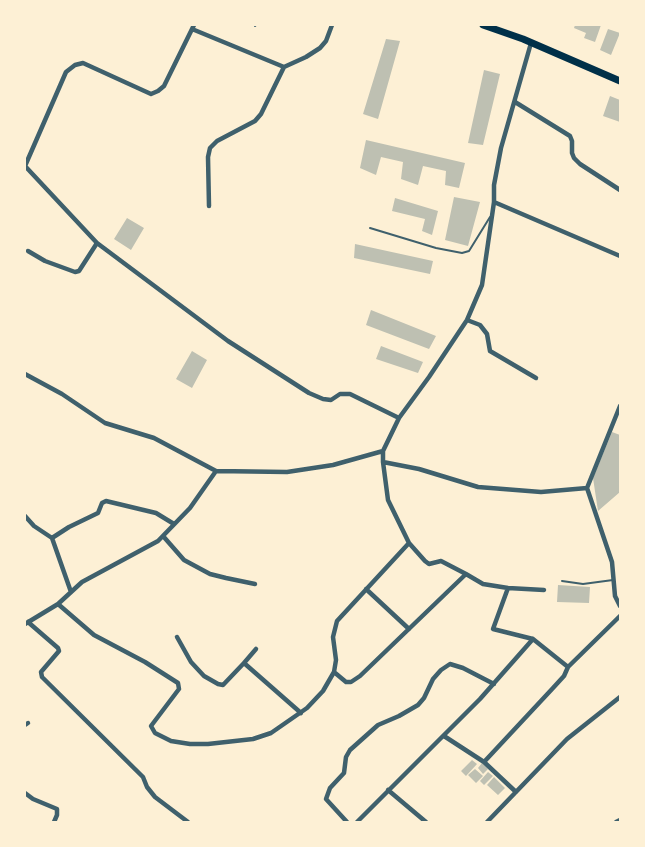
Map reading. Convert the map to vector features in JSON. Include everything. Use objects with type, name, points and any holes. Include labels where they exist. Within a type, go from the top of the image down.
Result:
[{"type":"main road","points":[[483,25],[502,28],[531,43],[620,81]]},
{"type":"street","points":[[209,206],[208,157],[210,148],[217,141],[255,120],[261,114],[284,67],[320,48],[326,40],[332,25]]},
{"type":"street","points":[[284,67],[193,27],[164,86],[151,94],[83,63],[75,65],[66,72],[25,166],[97,243],[228,341],[322,400],[331,400],[340,394],[350,394],[399,418]]},
{"type":"street","points":[[531,43],[501,148],[494,185],[494,202],[482,285],[467,320],[399,418],[383,451],[383,462],[388,500],[410,544],[424,561],[429,564],[441,561],[483,584],[508,588],[544,590]]},
{"type":"street","points":[[515,102],[570,136],[574,158],[620,190]]},
{"type":"street","points":[[494,202],[620,256]]},
{"type":"street","points":[[28,251],[45,262],[75,272],[79,271],[97,243]]},
{"type":"street","points":[[467,320],[480,325],[487,334],[490,350],[536,378]]},
{"type":"street","points":[[25,374],[62,394],[105,423],[154,438],[216,471],[287,472],[334,466],[383,451]]},
{"type":"street","points":[[620,406],[619,413],[587,488],[612,562],[615,596],[620,606]]},
{"type":"street","points":[[383,462],[419,469],[478,487],[541,492],[587,488]]},
{"type":"street","points":[[188,822],[155,796],[147,786],[144,777],[42,677],[42,672],[59,651],[58,648],[26,623],[58,604],[82,582],[158,542],[190,508],[216,471]]},
{"type":"street","points":[[52,538],[69,527],[98,513],[102,503],[106,500],[156,513],[174,524]]},
{"type":"street","points":[[25,516],[34,526],[52,538],[71,592]]},
{"type":"street","points":[[163,536],[184,560],[210,574],[255,584]]},
{"type":"street","points":[[58,604],[94,635],[145,662],[178,683],[179,690],[151,726],[154,733],[171,741],[190,744],[219,743],[253,738],[271,733],[301,713],[323,691],[334,672],[336,660],[333,636],[337,621],[410,544]]},
{"type":"street","points":[[334,672],[346,682],[351,682],[360,676],[466,574]]},
{"type":"street","points":[[508,588],[493,628],[533,638],[568,667]]},
{"type":"street","points":[[366,589],[409,629]]},
{"type":"street","points":[[484,762],[554,688],[564,676],[568,667],[620,616]]},
{"type":"street","points":[[177,637],[191,662],[204,676],[223,685],[256,650]]},
{"type":"street","points":[[357,822],[494,684],[533,638]]},
{"type":"street","points":[[244,663],[301,713]]},
{"type":"street","points":[[347,822],[326,799],[330,788],[344,774],[346,757],[350,750],[378,724],[399,716],[418,705],[441,670],[450,664],[472,672],[494,684]]},
{"type":"street","points":[[487,822],[567,738],[620,697]]},
{"type":"street","points":[[444,736],[484,762],[516,792]]},
{"type":"street","points":[[388,790],[426,822]]},
{"type":"street","points":[[25,793],[33,799],[57,809],[54,822]]},
{"type":"street","points":[[616,822],[620,820]]},
{"type":"lane","points":[[370,228],[436,248],[462,253],[468,251],[477,239],[492,212]]},
{"type":"lane","points":[[562,581],[583,584],[614,580]]},
{"type":"building","points":[[575,25],[601,25],[595,42],[584,38],[586,33],[574,28]]},
{"type":"building","points":[[608,29],[620,33],[611,55],[600,50]]},
{"type":"building","points":[[386,39],[400,41],[378,119],[363,114]]},
{"type":"building","points":[[484,70],[500,74],[483,145],[468,143]]},
{"type":"building","points":[[610,96],[620,100],[620,122],[603,116]]},
{"type":"building","points":[[366,140],[465,163],[459,188],[445,185],[446,171],[423,166],[418,185],[401,179],[403,162],[381,157],[376,175],[360,168]]},
{"type":"building","points":[[454,197],[480,202],[468,246],[445,240]]},
{"type":"building","points":[[395,198],[438,211],[432,235],[422,231],[425,219],[392,211]]},
{"type":"building","points":[[127,218],[144,228],[131,250],[114,239]]},
{"type":"building","points":[[355,244],[433,261],[430,274],[354,258]]},
{"type":"building","points":[[371,310],[436,336],[429,349],[366,325]]},
{"type":"building","points":[[381,346],[423,362],[418,373],[376,359]]},
{"type":"building","points":[[192,351],[207,360],[192,388],[176,379]]},
{"type":"building","points":[[612,432],[620,435],[620,492],[598,511],[593,478]]},
{"type":"building","points":[[558,585],[590,587],[589,603],[557,602]]},
{"type":"building","points":[[472,760],[477,764],[466,776],[461,771]]},
{"type":"building","points":[[482,763],[488,769],[483,774],[478,768]]},
{"type":"building","points":[[475,769],[483,776],[476,783],[468,775]]},
{"type":"building","points":[[488,772],[493,776],[484,785],[480,781]]},
{"type":"building","points":[[494,777],[505,788],[498,795],[487,785]]}]
